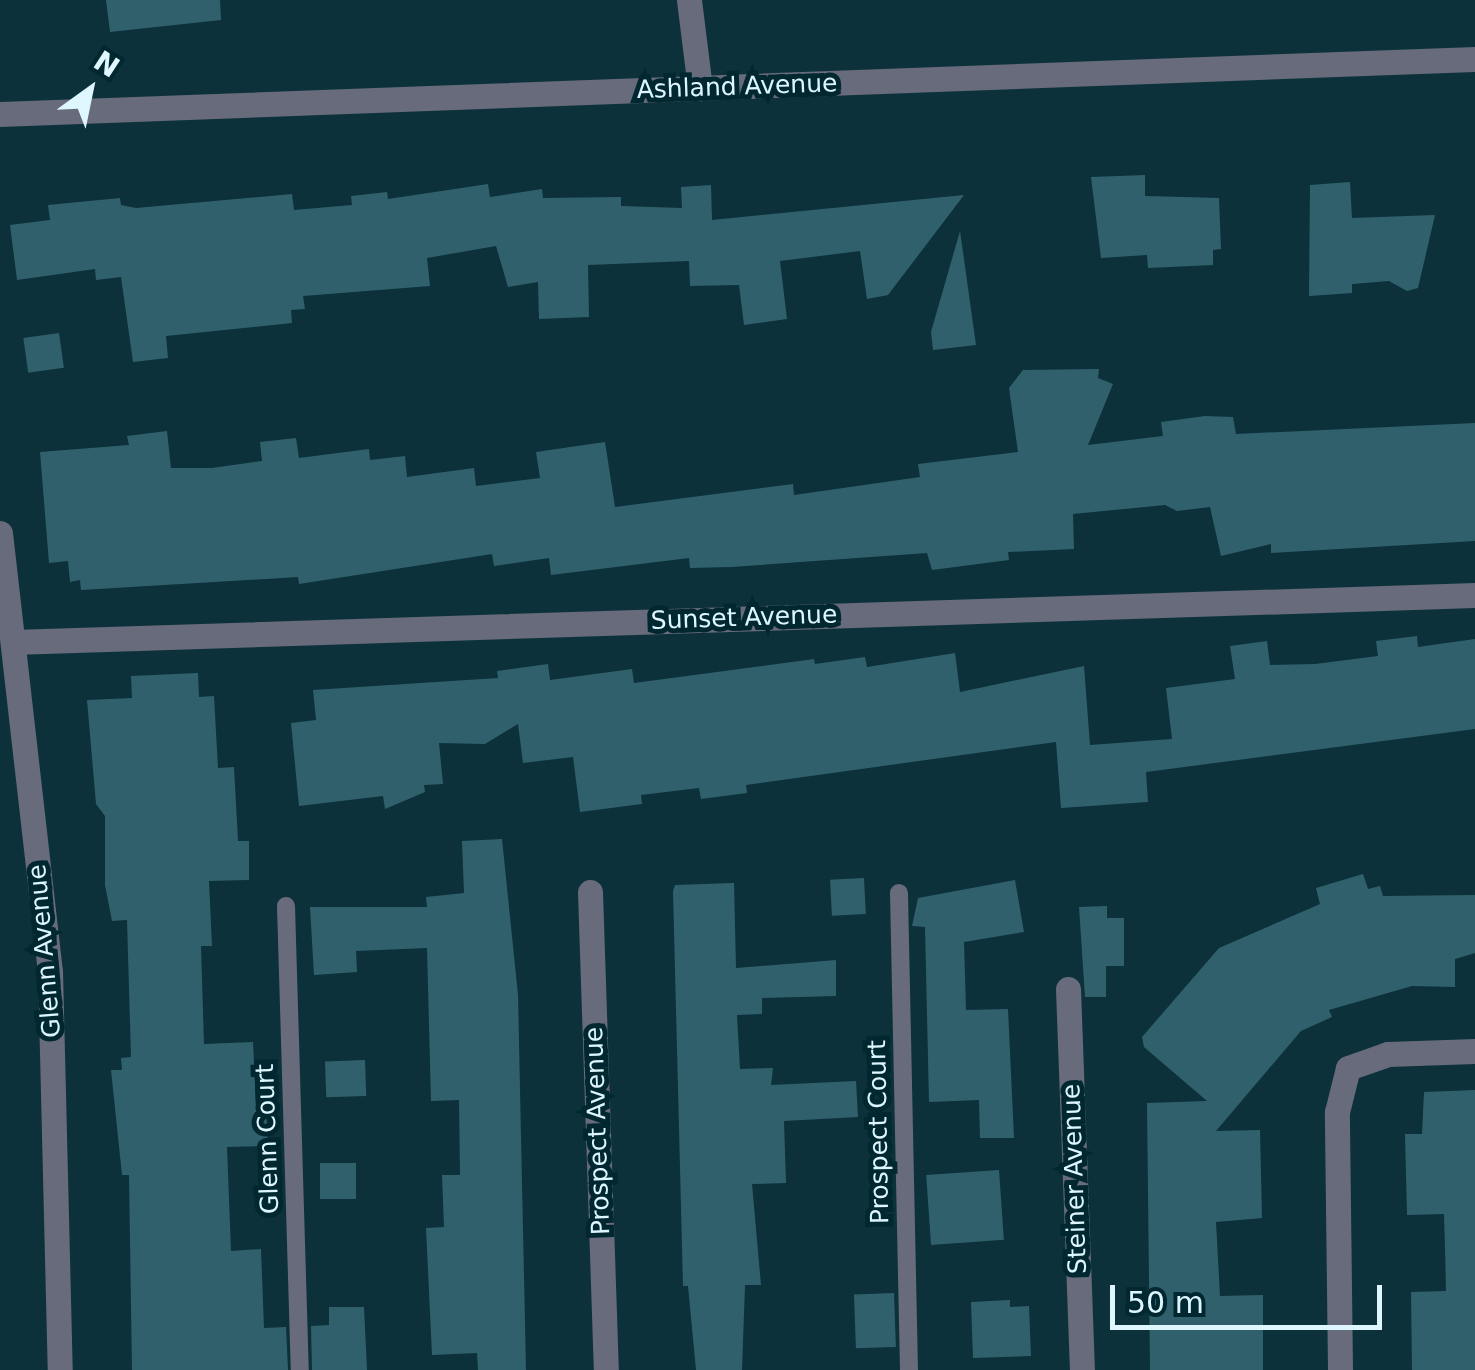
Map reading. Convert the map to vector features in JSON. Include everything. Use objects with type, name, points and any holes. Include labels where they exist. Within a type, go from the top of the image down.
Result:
[{"type":"street","points":[[689,0],[700,88]]},
{"type":"street","name":"Ashland Avenue","points":[[0,114],[1475,59]]},
{"type":"street","name":"Glenn Avenue","points":[[0,533],[50,971],[60,1370]]},
{"type":"street","name":"Sunset Avenue","points":[[13,642],[1475,595]]},
{"type":"street","name":"Prospect Avenue","points":[[590,892],[606,1370]]},
{"type":"street","name":"Steiner Avenue","points":[[1068,989],[1082,1370]]},
{"type":"street","points":[[1340,1370],[1337,1112],[1348,1068],[1388,1054],[1475,1051]]},
{"type":"lane","name":"Prospect Court","points":[[899,893],[909,1370]]},
{"type":"lane","name":"Glenn Court","points":[[286,906],[300,1370]]},
{"type":"building","points":[[106,0],[220,0],[221,20],[110,32]]},
{"type":"building","points":[[1145,175],[1145,196],[1219,198],[1221,249],[1213,250],[1213,265],[1148,268],[1147,255],[1101,258],[1091,177]]},
{"type":"building","points":[[1350,182],[1352,218],[1435,215],[1418,288],[1407,291],[1389,281],[1352,284],[1352,293],[1309,296],[1310,185]]},
{"type":"building","points":[[488,184],[490,197],[542,189],[543,198],[621,197],[621,206],[682,208],[681,187],[711,185],[712,220],[964,195],[888,295],[867,299],[860,251],[780,261],[787,319],[744,325],[739,285],[690,286],[689,261],[588,265],[589,317],[539,319],[538,282],[508,287],[496,246],[427,258],[430,286],[303,296],[305,309],[291,310],[292,323],[166,336],[168,358],[133,362],[121,277],[96,280],[95,269],[17,280],[10,225],[50,220],[48,205],[120,198],[121,205],[136,208],[292,194],[294,210],[352,205],[351,196],[387,192],[388,199]]},
{"type":"building","points":[[960,231],[976,345],[933,350],[931,332]]},
{"type":"building","points":[[59,333],[64,368],[28,373],[23,338]]},
{"type":"building","points":[[1099,369],[1098,378],[1113,384],[1088,445],[1163,436],[1161,422],[1205,416],[1233,417],[1236,434],[1475,423],[1475,541],[1271,553],[1271,544],[1221,556],[1210,507],[1177,511],[1165,505],[1073,514],[1074,549],[1008,552],[1009,560],[932,570],[927,553],[690,568],[689,558],[551,575],[549,558],[494,566],[492,554],[299,584],[298,577],[81,590],[80,580],[70,582],[68,561],[49,563],[40,452],[129,445],[127,436],[167,431],[171,468],[212,468],[262,461],[260,442],[296,438],[299,458],[369,449],[370,460],[405,456],[407,477],[474,468],[476,486],[540,478],[536,452],[605,442],[615,507],[793,484],[794,495],[920,477],[918,464],[1018,452],[1009,388],[1023,370]]},
{"type":"building","points":[[1417,636],[1418,647],[1475,639],[1475,729],[1146,772],[1148,802],[1061,808],[1056,742],[746,785],[747,793],[701,799],[699,788],[641,795],[642,804],[580,812],[573,757],[523,763],[518,724],[485,744],[439,743],[443,784],[424,785],[425,792],[385,809],[383,796],[299,806],[291,723],[316,720],[313,690],[498,678],[497,671],[548,664],[550,680],[632,669],[634,683],[814,659],[815,664],[865,657],[867,667],[955,653],[960,692],[1084,666],[1090,745],[1172,739],[1166,688],[1235,679],[1230,646],[1267,641],[1270,665],[1315,664],[1378,656],[1376,641]]},
{"type":"building","points":[[198,673],[199,697],[214,696],[218,768],[234,767],[238,841],[249,841],[249,880],[209,881],[212,946],[201,946],[204,1044],[253,1042],[256,1106],[266,1106],[268,1146],[227,1147],[231,1251],[261,1249],[264,1328],[286,1327],[288,1370],[132,1370],[129,1175],[122,1175],[111,1070],[122,1070],[121,1058],[131,1057],[127,920],[112,921],[105,885],[105,816],[96,804],[87,700],[132,698],[131,676]]},
{"type":"building","points":[[502,839],[518,995],[526,1370],[478,1370],[477,1353],[432,1355],[426,1228],[444,1227],[442,1175],[460,1175],[459,1100],[431,1101],[427,948],[356,951],[357,972],[314,975],[310,907],[427,907],[426,897],[464,893],[462,841]]},
{"type":"building","points":[[1363,874],[1368,889],[1380,886],[1383,896],[1475,895],[1475,953],[1455,959],[1455,987],[1412,986],[1329,1010],[1332,1017],[1301,1031],[1216,1131],[1260,1130],[1262,1218],[1216,1222],[1220,1296],[1263,1295],[1263,1370],[1150,1370],[1147,1103],[1207,1101],[1144,1047],[1142,1037],[1219,948],[1320,904],[1316,888]]},
{"type":"building","points":[[864,878],[866,914],[832,916],[830,880]]},
{"type":"building","points":[[1015,880],[1024,932],[964,942],[966,1010],[1008,1009],[1014,1138],[980,1138],[979,1100],[929,1102],[925,927],[912,926],[918,898]]},
{"type":"building","points":[[734,883],[736,968],[836,960],[836,996],[762,998],[762,1014],[737,1015],[740,1069],[773,1068],[771,1085],[856,1081],[858,1117],[784,1121],[786,1183],[752,1184],[761,1285],[745,1285],[742,1370],[696,1370],[688,1286],[683,1286],[673,891],[675,885]]},
{"type":"building","points":[[1107,906],[1107,918],[1124,918],[1124,966],[1106,966],[1106,997],[1085,997],[1079,907]]},
{"type":"building","points":[[365,1060],[366,1096],[326,1097],[325,1061]]},
{"type":"building","points":[[1475,1090],[1475,1370],[1412,1370],[1411,1292],[1446,1291],[1444,1214],[1407,1215],[1405,1134],[1422,1134],[1424,1092]]},
{"type":"building","points":[[320,1163],[356,1163],[356,1199],[320,1199]]},
{"type":"building","points":[[999,1170],[1004,1240],[931,1245],[926,1175]]},
{"type":"building","points":[[894,1293],[896,1347],[856,1348],[854,1294]]},
{"type":"building","points":[[1010,1300],[1010,1307],[1029,1306],[1031,1356],[973,1358],[971,1302]]},
{"type":"building","points":[[329,1307],[364,1307],[367,1370],[312,1370],[311,1326],[329,1325]]}]
